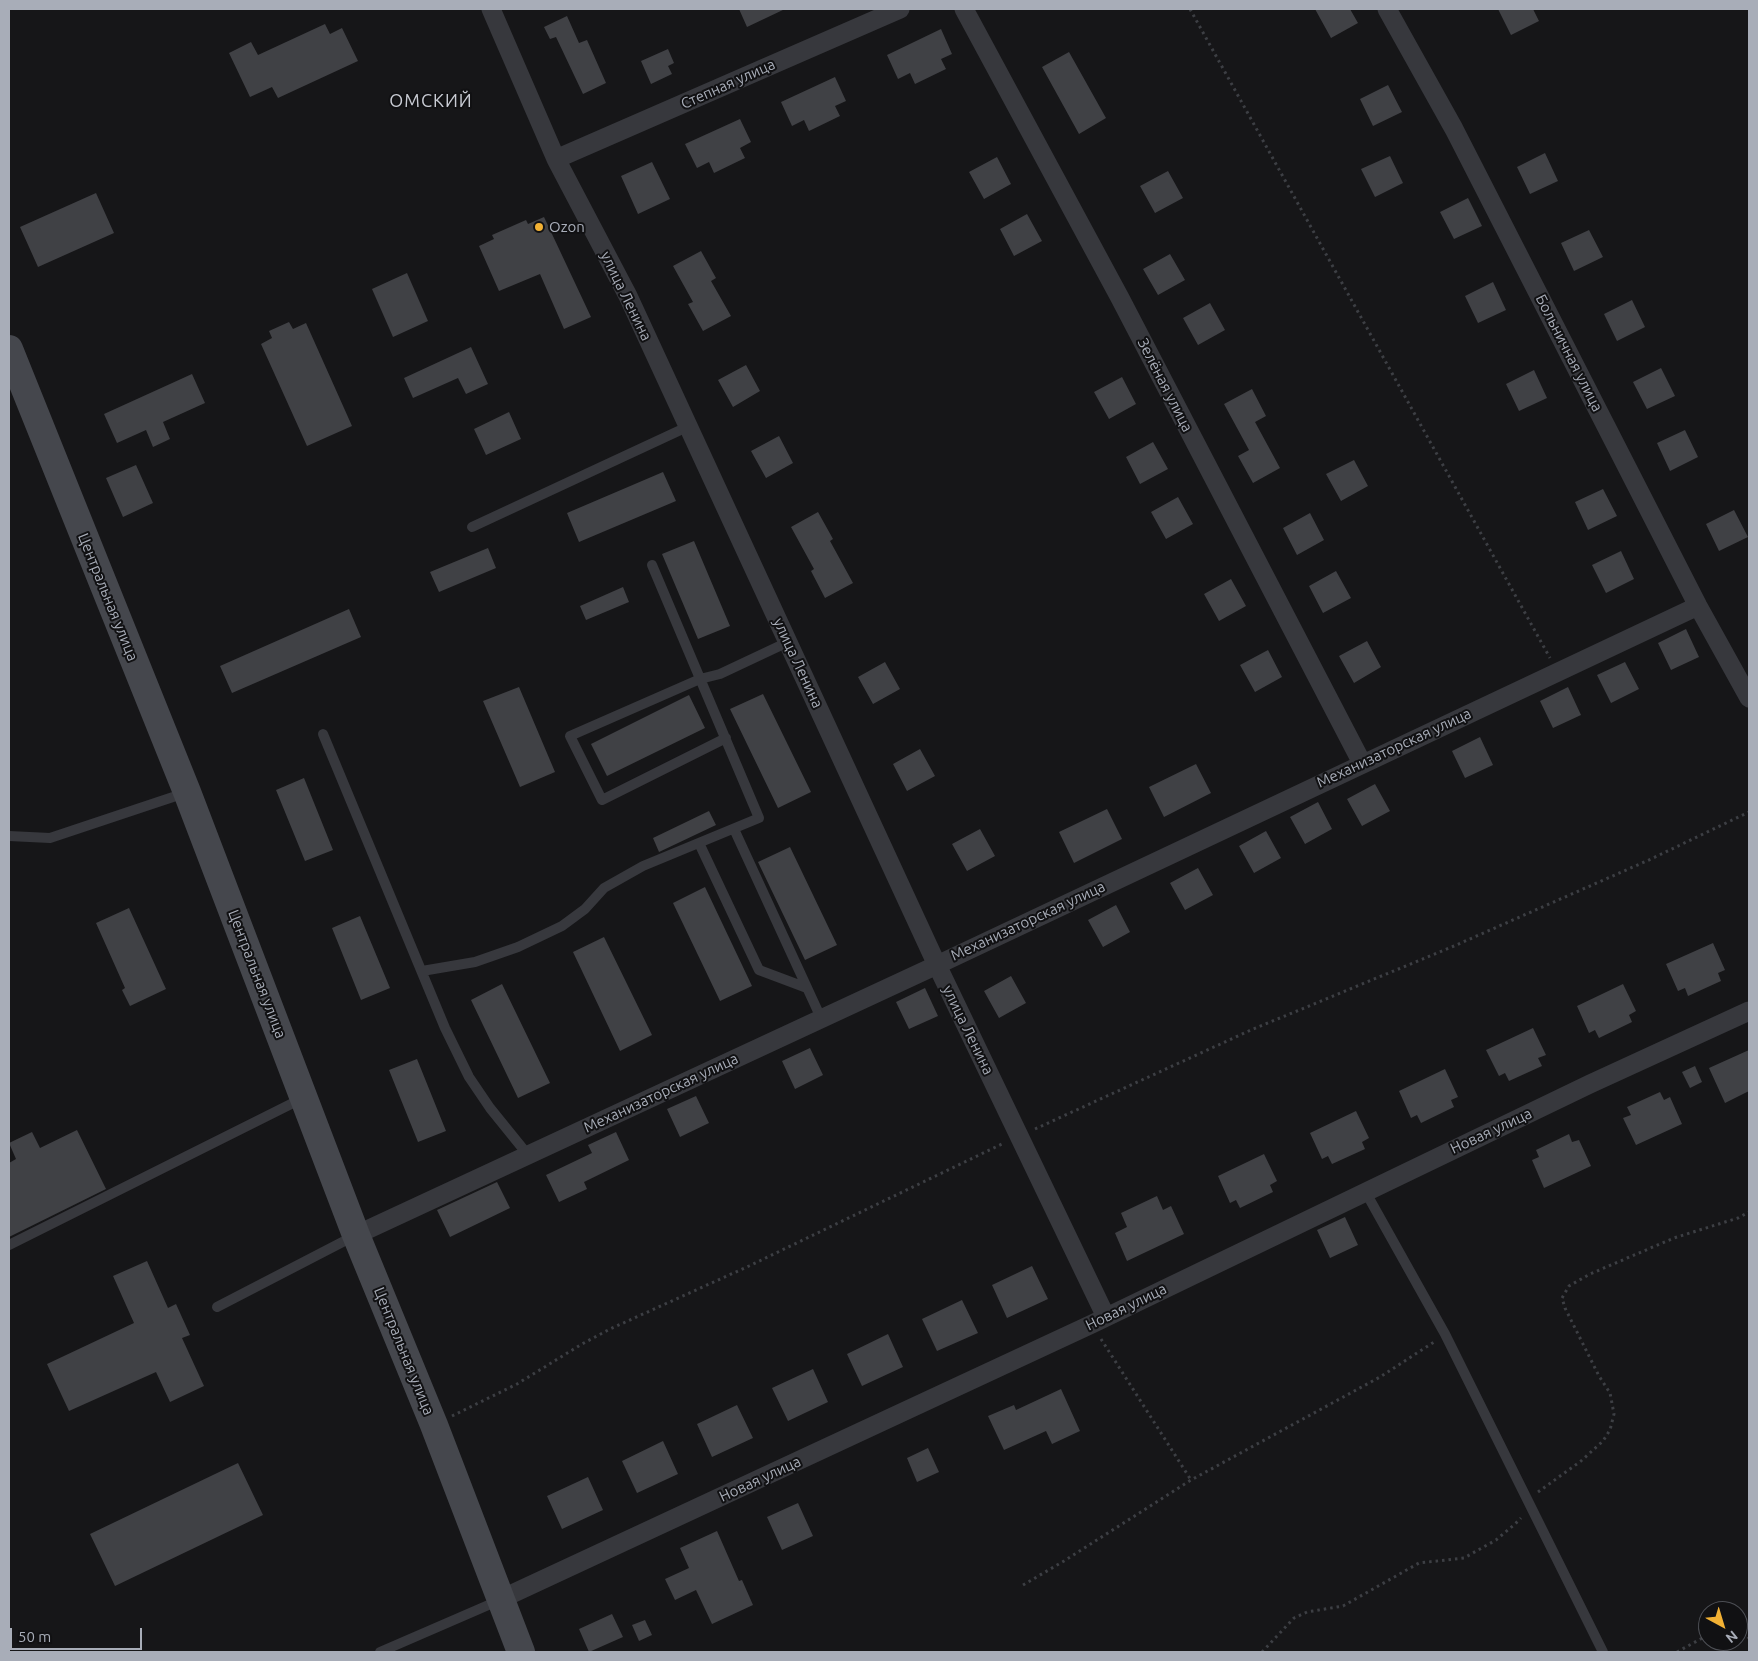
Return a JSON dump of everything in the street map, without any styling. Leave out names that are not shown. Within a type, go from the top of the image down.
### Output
[{"type":"street","name":"улица Ленина","points":[[491,9],[556,158],[628,296],[936,964],[1019,1136],[1099,1320]]},
{"type":"street","name":"Степная улица","points":[[556,158],[900,9]]},
{"type":"street","name":"Зелёная улица","points":[[964,9],[1120,298],[1362,763]]},
{"type":"street","name":"Больничная улица","points":[[1387,9],[1454,129],[1698,606],[1749,698]]},
{"type":"street","name":"Центральная улица","points":[[9,349],[187,792],[356,1235],[434,1425],[521,1652]]},
{"type":"street","name":"Механизаторская улица","points":[[356,1235],[1698,606]]},
{"type":"street","name":"Новая улица","points":[[502,1599],[1099,1320],[1590,1084],[1749,1011]]},
{"type":"lane","points":[[472,526],[687,427]]},
{"type":"lane","points":[[422,971],[475,962],[518,948],[562,926],[585,909],[604,888],[643,866],[759,818],[652,565]]},
{"type":"lane","points":[[726,738],[602,800],[570,736],[700,679],[720,674],[788,642]]},
{"type":"lane","points":[[323,734],[445,1028],[469,1077],[490,1108],[528,1154]]},
{"type":"lane","points":[[9,836],[50,838],[187,792]]},
{"type":"lane","points":[[734,829],[821,1018]]},
{"type":"lane","points":[[700,843],[759,970],[807,988]]},
{"type":"lane","points":[[9,1245],[304,1097]]},
{"type":"lane","points":[[1365,1191],[1445,1334],[1603,1652]]},
{"type":"lane","points":[[217,1307],[356,1235]]},
{"type":"lane","points":[[380,1652],[502,1599]]},
{"type":"path","points":[[1190,9],[1557,672]]},
{"type":"path","points":[[434,1425],[517,1384],[610,1329],[749,1266],[1019,1136],[1251,1030],[1445,949],[1642,863],[1749,812]]},
{"type":"path","points":[[1262,1652],[1294,1618],[1307,1612],[1343,1606],[1419,1563],[1464,1558],[1496,1540],[1515,1524],[1529,1502],[1581,1462],[1603,1442],[1610,1430],[1614,1414],[1610,1393],[1599,1376],[1565,1308],[1562,1298],[1569,1286],[1590,1274],[1674,1238],[1738,1218],[1749,1212]]},
{"type":"path","points":[[1099,1320],[1191,1480]]},
{"type":"path","points":[[1022,1585],[1064,1561],[1191,1480],[1380,1377],[1445,1334]]},
{"type":"path","points":[[1678,1652],[1698,1640]]},
{"type":"building","points":[[739,9],[785,9],[747,27]]},
{"type":"building","points":[[1315,9],[1350,9],[1358,23],[1331,38]]},
{"type":"building","points":[[1498,9],[1533,9],[1539,21],[1511,35]]},
{"type":"building","points":[[567,16],[579,43],[587,40],[606,83],[583,94],[556,37],[550,39],[544,27]]},
{"type":"building","points":[[325,24],[330,34],[342,28],[358,61],[278,98],[272,87],[250,97],[229,53],[251,42],[258,55]]},
{"type":"building","points":[[941,29],[952,54],[941,59],[946,69],[915,84],[910,73],[898,79],[887,55]]},
{"type":"building","points":[[668,49],[674,63],[668,66],[672,74],[651,84],[641,61]]},
{"type":"building","points":[[1069,52],[1106,118],[1079,134],[1042,67]]},
{"type":"building","points":[[835,77],[846,101],[835,106],[840,116],[809,131],[804,120],[792,126],[781,102]]},
{"type":"building","points":[[1388,85],[1402,112],[1373,126],[1360,99]]},
{"type":"building","points":[[740,119],[751,142],[740,148],[745,158],[714,173],[709,162],[697,168],[685,144]]},
{"type":"building","points":[[1545,153],[1558,181],[1530,194],[1517,167]]},
{"type":"building","points":[[1390,156],[1403,183],[1375,197],[1361,169]]},
{"type":"building","points":[[997,157],[1011,184],[984,199],[969,172]]},
{"type":"building","points":[[652,162],[670,199],[638,214],[621,176]]},
{"type":"building","points":[[1168,171],[1183,198],[1155,213],[1140,186]]},
{"type":"building","points":[[96,193],[114,233],[38,267],[20,227]]},
{"type":"building","points":[[1468,198],[1482,226],[1454,239],[1440,212]]},
{"type":"building","points":[[1027,214],[1042,241],[1014,256],[1000,229]]},
{"type":"building","points":[[544,217],[591,317],[564,329],[540,274],[499,291],[479,246],[494,239],[492,235],[526,220],[528,224]]},
{"type":"building","points":[[1589,230],[1603,257],[1574,271],[1561,243]]},
{"type":"building","points":[[701,251],[716,278],[711,281],[731,316],[703,331],[688,304],[693,302],[673,266]]},
{"type":"building","points":[[1170,254],[1185,280],[1158,295],[1143,269]]},
{"type":"building","points":[[407,273],[428,321],[393,337],[372,289]]},
{"type":"building","points":[[1493,282],[1506,310],[1478,323],[1465,296]]},
{"type":"building","points":[[1632,300],[1645,327],[1617,341],[1604,314]]},
{"type":"building","points":[[1210,303],[1225,330],[1198,345],[1183,318]]},
{"type":"building","points":[[289,322],[293,329],[306,323],[352,426],[307,446],[261,344],[272,338],[269,331]]},
{"type":"building","points":[[471,347],[488,384],[466,394],[458,378],[413,398],[404,378]]},
{"type":"building","points":[[746,365],[760,391],[733,407],[718,380]]},
{"type":"building","points":[[1661,368],[1675,396],[1647,409],[1633,382]]},
{"type":"building","points":[[1534,370],[1547,398],[1519,411],[1506,384]]},
{"type":"building","points":[[192,374],[205,403],[163,422],[170,439],[153,447],[146,430],[117,443],[104,414]]},
{"type":"building","points":[[1122,377],[1136,404],[1109,419],[1094,392]]},
{"type":"building","points":[[1252,389],[1266,416],[1255,422],[1280,468],[1253,483],[1238,456],[1249,450],[1224,404]]},
{"type":"building","points":[[509,412],[521,439],[486,455],[474,429]]},
{"type":"building","points":[[1685,430],[1698,457],[1670,471],[1657,443]]},
{"type":"building","points":[[779,436],[793,463],[766,478],[751,451]]},
{"type":"building","points":[[1153,442],[1168,469],[1140,484],[1126,457]]},
{"type":"building","points":[[1354,460],[1368,486],[1341,501],[1326,474]]},
{"type":"building","points":[[136,465],[153,503],[123,517],[106,478]]},
{"type":"building","points":[[663,472],[676,501],[579,542],[567,513]]},
{"type":"building","points":[[1603,489],[1617,516],[1588,530],[1575,502]]},
{"type":"building","points":[[1178,497],[1193,524],[1166,539],[1151,512]]},
{"type":"building","points":[[1734,510],[1748,537],[1719,551],[1706,524]]},
{"type":"building","points":[[818,512],[833,539],[830,541],[853,583],[825,598],[811,571],[814,569],[791,527]]},
{"type":"building","points":[[1310,513],[1324,540],[1297,555],[1283,528]]},
{"type":"building","points":[[694,541],[730,626],[698,639],[662,554]]},
{"type":"building","points":[[488,548],[496,568],[439,592],[430,572]]},
{"type":"building","points":[[1621,551],[1634,579],[1606,593],[1592,565]]},
{"type":"building","points":[[1336,571],[1351,598],[1323,613],[1309,586]]},
{"type":"building","points":[[1231,579],[1246,606],[1219,621],[1204,594]]},
{"type":"building","points":[[623,587],[629,602],[586,620],[580,606]]},
{"type":"building","points":[[349,609],[361,637],[232,693],[220,666]]},
{"type":"building","points":[[1686,629],[1699,657],[1671,670],[1658,643]]},
{"type":"building","points":[[1367,641],[1381,667],[1354,683],[1339,656]]},
{"type":"building","points":[[1268,650],[1282,677],[1255,692],[1240,665]]},
{"type":"building","points":[[885,662],[900,689],[873,704],[858,677]]},
{"type":"building","points":[[1625,662],[1639,689],[1611,703],[1597,675]]},
{"type":"building","points":[[519,687],[555,772],[520,787],[483,701]]},
{"type":"building","points":[[1568,687],[1581,715],[1553,728],[1540,701]]},
{"type":"building","points":[[763,694],[811,792],[778,808],[730,709]]},
{"type":"building","points":[[689,695],[705,728],[607,776],[591,744]]},
{"type":"building","points":[[1480,737],[1493,765],[1465,778],[1452,751]]},
{"type":"building","points":[[920,749],[935,776],[907,791],[893,764]]},
{"type":"building","points":[[1196,764],[1211,793],[1164,817],[1149,787]]},
{"type":"building","points":[[304,778],[333,850],[305,861],[276,790]]},
{"type":"building","points":[[1375,784],[1390,811],[1362,826],[1347,799]]},
{"type":"building","points":[[1318,802],[1332,829],[1305,844],[1290,817]]},
{"type":"building","points":[[1107,809],[1122,839],[1074,863],[1059,832]]},
{"type":"building","points":[[709,811],[716,825],[659,852],[653,838]]},
{"type":"building","points":[[980,829],[995,856],[967,871],[952,844]]},
{"type":"building","points":[[1266,831],[1281,858],[1254,873],[1239,846]]},
{"type":"building","points":[[790,847],[837,945],[805,960],[758,862]]},
{"type":"building","points":[[1198,868],[1213,895],[1185,910],[1170,883]]},
{"type":"building","points":[[705,887],[752,986],[720,1001],[673,903]]},
{"type":"building","points":[[1116,905],[1130,932],[1103,947],[1088,920]]},
{"type":"building","points":[[129,908],[166,989],[130,1006],[122,990],[125,988],[96,923]]},
{"type":"building","points":[[360,916],[390,988],[361,1000],[332,928]]},
{"type":"building","points":[[604,937],[652,1035],[620,1051],[573,952]]},
{"type":"building","points":[[1713,943],[1725,970],[1718,973],[1721,981],[1688,996],[1685,988],[1678,991],[1666,964]]},
{"type":"building","points":[[1011,976],[1026,1003],[999,1018],[984,991]]},
{"type":"building","points":[[502,984],[550,1083],[518,1098],[471,1000]]},
{"type":"building","points":[[1623,984],[1636,1011],[1629,1015],[1632,1022],[1599,1038],[1595,1030],[1589,1033],[1577,1006]]},
{"type":"building","points":[[925,988],[938,1016],[909,1029],[896,1002]]},
{"type":"building","points":[[1533,1028],[1546,1055],[1538,1058],[1542,1066],[1509,1081],[1505,1073],[1499,1076],[1486,1050]]},
{"type":"building","points":[[810,1048],[823,1075],[795,1089],[782,1061]]},
{"type":"building","points":[[1749,1050],[1749,1091],[1725,1103],[1709,1068]]},
{"type":"building","points":[[417,1059],[446,1131],[418,1142],[389,1070]]},
{"type":"building","points":[[1695,1066],[1702,1082],[1690,1088],[1682,1072]]},
{"type":"building","points":[[1445,1069],[1458,1097],[1451,1100],[1454,1107],[1421,1123],[1417,1115],[1411,1118],[1399,1091]]},
{"type":"building","points":[[1660,1092],[1664,1100],[1670,1097],[1682,1124],[1636,1145],[1623,1118],[1631,1115],[1627,1107]]},
{"type":"building","points":[[696,1096],[709,1123],[680,1137],[667,1109]]},
{"type":"building","points":[[1356,1111],[1369,1138],[1362,1142],[1365,1149],[1332,1164],[1328,1156],[1322,1159],[1310,1133]]},
{"type":"building","points":[[77,1130],[106,1189],[9,1237],[9,1163],[16,1159],[9,1143],[32,1132],[40,1148]]},
{"type":"building","points":[[616,1132],[629,1160],[584,1182],[587,1189],[559,1202],[546,1175],[592,1153],[588,1145]]},
{"type":"building","points":[[1569,1134],[1572,1142],[1579,1140],[1591,1166],[1544,1188],[1532,1160],[1539,1157],[1536,1150]]},
{"type":"building","points":[[1264,1154],[1277,1181],[1270,1185],[1273,1192],[1240,1208],[1236,1200],[1230,1203],[1218,1176]]},
{"type":"building","points":[[497,1182],[510,1208],[450,1237],[437,1210]]},
{"type":"building","points":[[1157,1196],[1163,1210],[1171,1206],[1184,1234],[1127,1261],[1115,1233],[1127,1227],[1121,1213]]},
{"type":"building","points":[[1345,1217],[1358,1245],[1330,1258],[1317,1230]]},
{"type":"building","points":[[147,1261],[168,1308],[176,1304],[190,1335],[182,1338],[204,1386],[170,1402],[156,1372],[69,1411],[47,1364],[134,1323],[113,1276]]},
{"type":"building","points":[[1032,1266],[1048,1299],[1007,1318],[992,1285]]},
{"type":"building","points":[[962,1300],[978,1333],[937,1351],[922,1319]]},
{"type":"building","points":[[888,1334],[903,1367],[862,1386],[847,1354]]},
{"type":"building","points":[[813,1369],[828,1402],[788,1421],[772,1388]]},
{"type":"building","points":[[1061,1389],[1080,1431],[1052,1444],[1046,1431],[1004,1450],[988,1416],[1014,1405],[1016,1410]]},
{"type":"building","points":[[737,1405],[753,1438],[712,1457],[697,1424]]},
{"type":"building","points":[[663,1441],[678,1474],[637,1493],[622,1461]]},
{"type":"building","points":[[928,1448],[939,1472],[917,1482],[907,1458]]},
{"type":"building","points":[[238,1463],[263,1515],[115,1586],[90,1534]]},
{"type":"building","points":[[588,1477],[603,1510],[562,1529],[547,1496]]},
{"type":"building","points":[[798,1503],[813,1536],[782,1550],[767,1517]]},
{"type":"building","points":[[717,1531],[739,1581],[742,1580],[753,1605],[712,1624],[696,1590],[675,1600],[665,1579],[689,1568],[680,1548]]},
{"type":"building","points":[[612,1614],[623,1637],[589,1652],[579,1629]]},
{"type":"building","points":[[645,1620],[652,1635],[639,1641],[632,1625]]},
{"type":"place","name":"Ozon","points":[[539,227]]},
{"type":"district","name":"ОМСКИЙ","points":[[431,101]]}]
